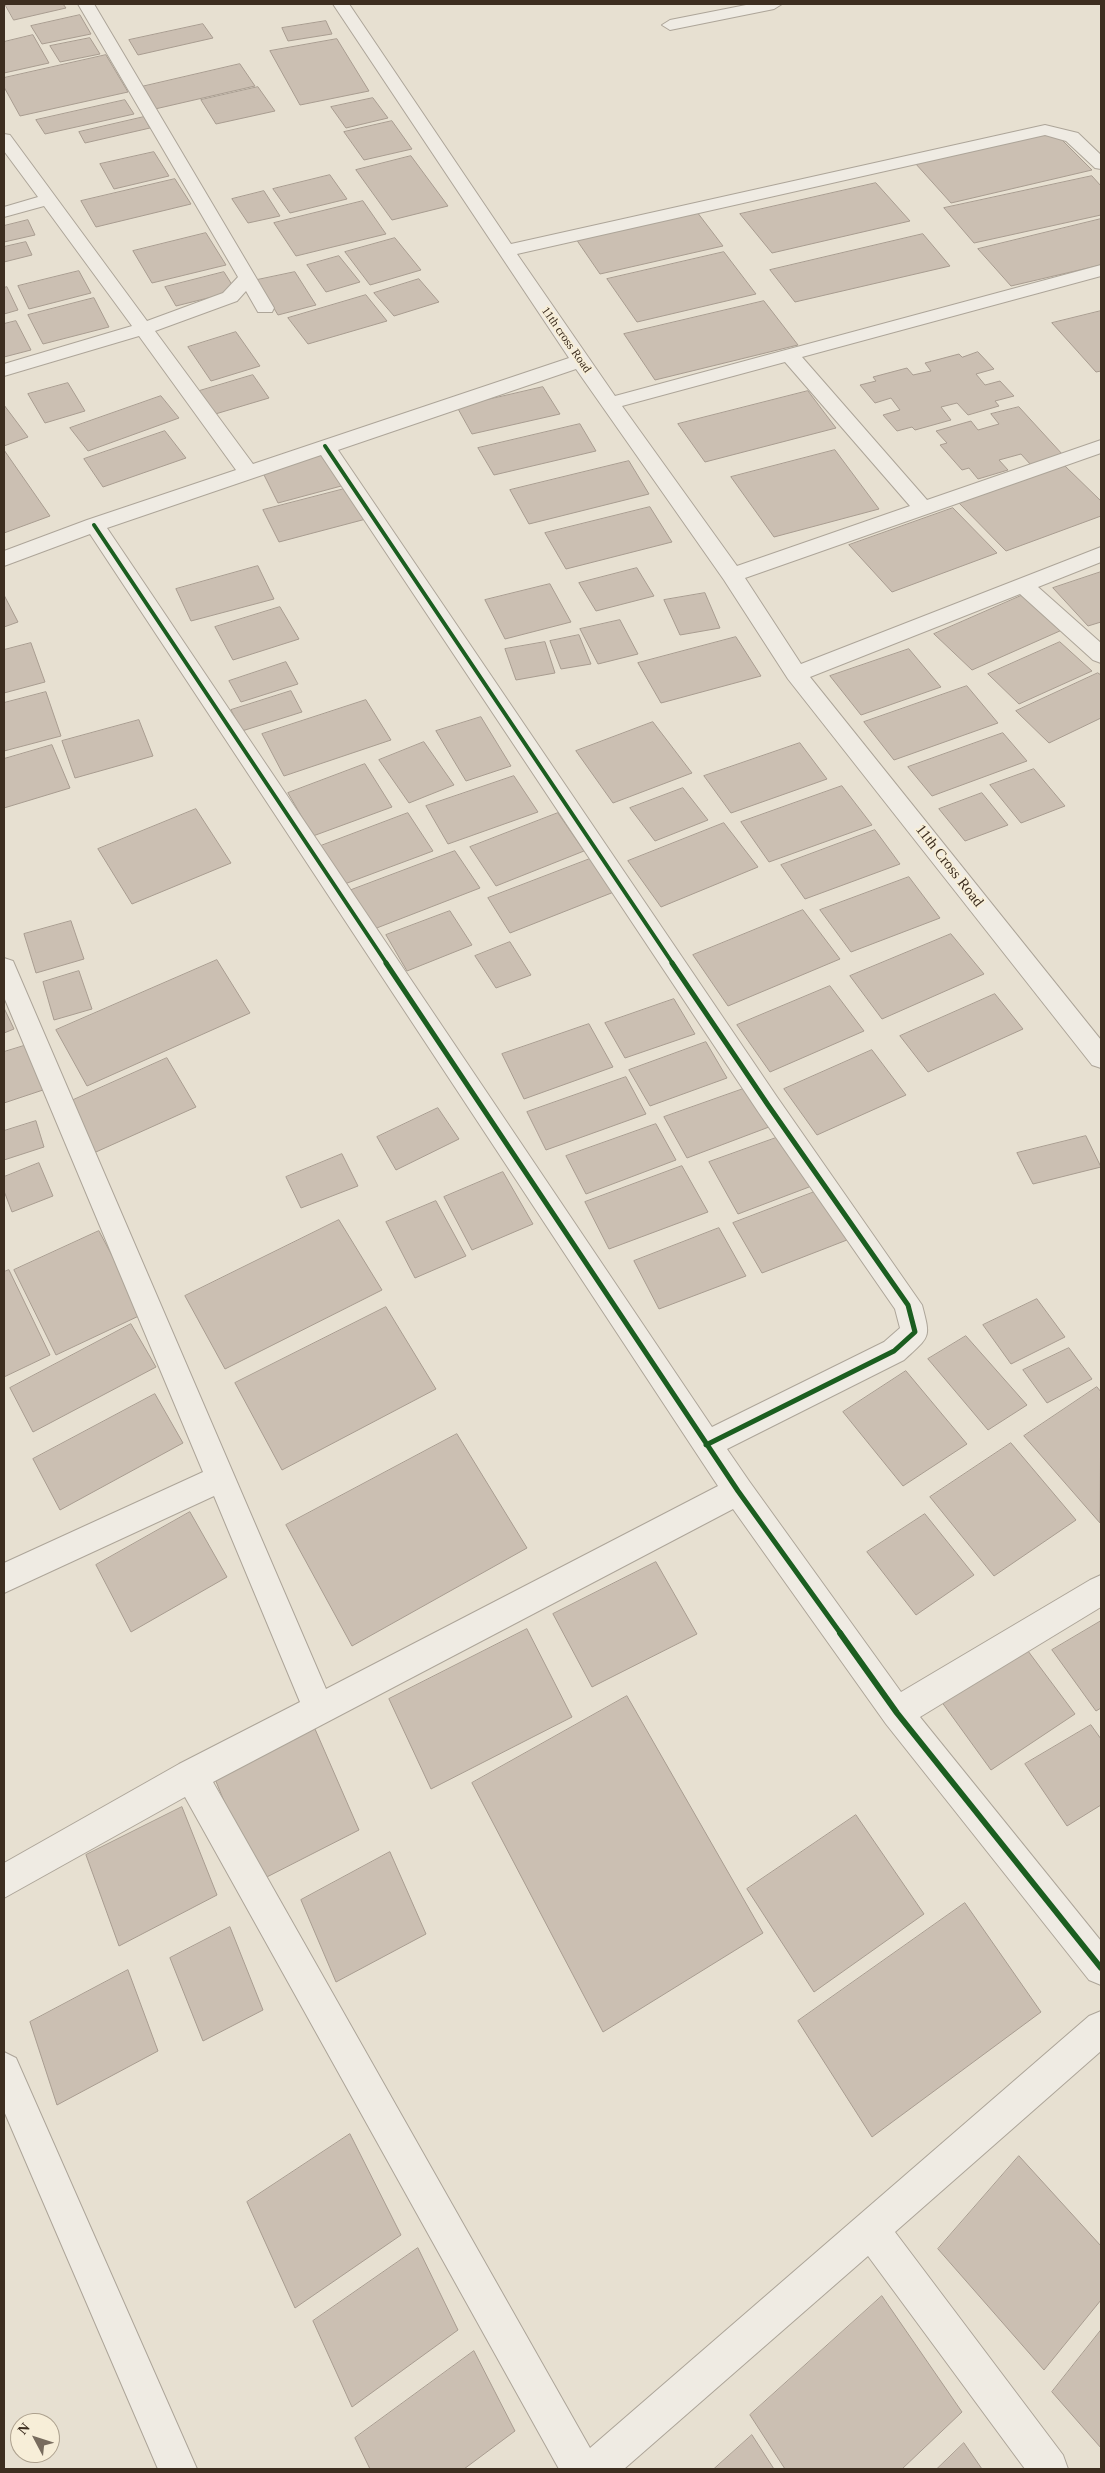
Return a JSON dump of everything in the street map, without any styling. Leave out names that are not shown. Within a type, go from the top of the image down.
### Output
[{"type":"street","points":[[86,4],[265,308]]},
{"type":"street","name":"11th cross Road","points":[[341,4],[505,251],[580,361],[732,575],[796,674]]},
{"type":"street","points":[[670,26],[774,4]]},
{"type":"street","points":[[505,251],[1045,130],[1072,136],[1101,164]]},
{"type":"street","points":[[4,139],[248,472]]},
{"type":"street","points":[[4,212],[48,200]]},
{"type":"street","points":[[610,403],[1101,270]]},
{"type":"street","points":[[4,370],[143,329],[230,297],[247,278]]},
{"type":"street","points":[[789,354],[923,508]]},
{"type":"street","points":[[4,559],[94,524],[580,361]]},
{"type":"street","points":[[325,446],[768,1105],[908,1305],[915,1332],[894,1351],[706,1445]]},
{"type":"street","points":[[732,575],[1101,446]]},
{"type":"street","points":[[94,524],[738,1491],[897,1713],[1101,1968]]},
{"type":"street","points":[[796,674],[1101,554]]},
{"type":"street","points":[[1023,585],[1101,655]]},
{"type":"street","name":"11th Cross Road","points":[[796,674],[1101,1058]]},
{"type":"street","points":[[4,968],[319,1709]]},
{"type":"street","points":[[4,1578],[221,1478]]},
{"type":"street","points":[[4,1881],[191,1776],[738,1491]]},
{"type":"street","points":[[897,1713],[1101,1590]]},
{"type":"street","points":[[191,1776],[580,2469]]},
{"type":"street","points":[[595,2469],[1101,2028]]},
{"type":"street","points":[[4,2070],[178,2469]]},
{"type":"street","points":[[870,2228],[1049,2469]]},
{"type":"building","points":[[5,4],[63,4],[66,8],[14,20]]},
{"type":"building","points":[[80,15],[91,34],[42,44],[31,26]]},
{"type":"building","points":[[326,21],[332,34],[288,41],[282,28]]},
{"type":"building","points":[[203,24],[213,38],[138,55],[129,40]]},
{"type":"building","points":[[33,35],[49,63],[4,73],[4,42]]},
{"type":"building","points":[[90,38],[100,54],[60,62],[50,46]]},
{"type":"building","points":[[337,39],[369,91],[300,105],[270,51]]},
{"type":"building","points":[[106,55],[128,92],[20,116],[4,87],[4,78]]},
{"type":"building","points":[[240,64],[255,86],[155,109],[141,87]]},
{"type":"building","points":[[258,87],[275,111],[216,124],[201,100]]},
{"type":"building","points":[[373,98],[388,118],[346,128],[331,107]]},
{"type":"building","points":[[125,100],[134,114],[45,134],[36,120]]},
{"type":"building","points":[[144,117],[150,128],[85,143],[79,132]]},
{"type":"building","points":[[392,121],[412,149],[364,160],[344,132]]},
{"type":"building","points":[[1054,132],[1092,170],[951,203],[915,163]]},
{"type":"building","points":[[154,152],[169,176],[114,189],[100,164]]},
{"type":"building","points":[[411,156],[448,206],[392,220],[356,170]]},
{"type":"building","points":[[330,175],[347,199],[290,213],[273,189]]},
{"type":"building","points":[[1092,176],[1101,186],[1101,215],[974,243],[944,208]]},
{"type":"building","points":[[175,179],[191,204],[96,227],[81,201]]},
{"type":"building","points":[[876,183],[910,221],[772,253],[740,214]]},
{"type":"building","points":[[264,191],[280,216],[248,223],[232,199]]},
{"type":"building","points":[[363,201],[386,234],[296,256],[274,223]]},
{"type":"building","points":[[697,212],[723,246],[600,274],[576,239]]},
{"type":"building","points":[[1101,219],[1101,265],[1011,286],[978,249]]},
{"type":"building","points":[[28,220],[35,235],[4,242],[4,226]]},
{"type":"building","points":[[206,233],[226,265],[152,283],[133,251]]},
{"type":"building","points":[[923,234],[950,266],[795,302],[770,270]]},
{"type":"building","points":[[395,238],[421,270],[370,285],[345,252]]},
{"type":"building","points":[[26,242],[32,255],[4,262],[4,247]]},
{"type":"building","points":[[724,252],[756,294],[637,322],[607,279]]},
{"type":"building","points":[[339,256],[360,282],[326,292],[307,265]]},
{"type":"building","points":[[79,271],[91,293],[29,309],[18,286]]},
{"type":"building","points":[[224,272],[236,291],[176,306],[165,287]]},
{"type":"building","points":[[295,272],[316,305],[278,315],[257,280]]},
{"type":"building","points":[[419,279],[439,302],[394,316],[374,293]]},
{"type":"building","points":[[7,287],[18,310],[4,314],[4,288]]},
{"type":"building","points":[[366,295],[387,321],[308,344],[288,318]]},
{"type":"building","points":[[94,298],[109,327],[43,344],[28,315]]},
{"type":"building","points":[[764,301],[798,345],[655,380],[624,334]]},
{"type":"building","points":[[1101,311],[1101,371],[1096,372],[1052,323]]},
{"type":"building","points":[[16,321],[31,350],[4,357],[4,324]]},
{"type":"building","points":[[236,332],[260,366],[211,381],[188,347]]},
{"type":"building","points":[[978,352],[994,369],[976,374],[985,385],[1000,381],[1014,396],[995,401],[999,406],[968,415],[957,403],[941,407],[951,420],[915,430],[912,427],[897,431],[883,415],[900,410],[891,398],[875,403],[860,385],[876,381],[873,377],[907,368],[913,375],[931,371],[925,363],[959,354],[962,357]]},
{"type":"building","points":[[253,375],[269,398],[212,415],[196,392]]},
{"type":"building","points":[[68,383],[85,411],[45,423],[28,394]]},
{"type":"building","points":[[543,387],[560,414],[472,434],[457,407]]},
{"type":"building","points":[[808,391],[836,428],[705,462],[678,424]]},
{"type":"building","points":[[161,396],[179,418],[88,451],[70,428]]},
{"type":"building","points":[[4,405],[28,437],[4,446]]},
{"type":"building","points":[[1019,407],[1063,455],[1031,465],[1021,454],[999,460],[1008,470],[978,479],[969,468],[962,470],[940,445],[947,443],[936,431],[971,421],[978,430],[999,424],[991,414]]},
{"type":"building","points":[[580,424],[596,451],[494,475],[478,448]]},
{"type":"building","points":[[165,431],[186,458],[103,487],[84,459]]},
{"type":"building","points":[[4,450],[50,516],[4,533]]},
{"type":"building","points":[[835,450],[879,509],[774,537],[731,477]]},
{"type":"building","points":[[328,454],[345,485],[278,503],[262,471]]},
{"type":"building","points":[[629,461],[649,494],[529,524],[510,490]]},
{"type":"building","points":[[1065,466],[1101,501],[1101,516],[1006,551],[959,503]]},
{"type":"building","points":[[348,488],[366,519],[279,542],[263,510]]},
{"type":"building","points":[[650,507],[672,542],[566,569],[545,533]]},
{"type":"building","points":[[953,508],[997,553],[892,592],[849,545]]},
{"type":"building","points":[[258,566],[274,599],[191,621],[176,589]]},
{"type":"building","points":[[637,568],[654,596],[596,611],[579,583]]},
{"type":"building","points":[[1101,572],[1101,622],[1088,626],[1053,588]]},
{"type":"building","points":[[550,584],[571,622],[505,639],[485,600]]},
{"type":"building","points":[[705,593],[720,628],[680,635],[664,600]]},
{"type":"building","points":[[4,595],[18,622],[4,627]]},
{"type":"building","points":[[1023,595],[1062,630],[972,670],[934,634]]},
{"type":"building","points":[[280,607],[299,639],[233,660],[215,627]]},
{"type":"building","points":[[620,620],[638,654],[598,664],[580,629]]},
{"type":"building","points":[[579,635],[591,664],[561,669],[550,641]]},
{"type":"building","points":[[736,637],[761,676],[661,703],[638,663]]},
{"type":"building","points":[[545,642],[555,673],[516,680],[505,649]]},
{"type":"building","points":[[1060,642],[1092,671],[1019,704],[988,674]]},
{"type":"building","points":[[31,643],[45,682],[4,693],[4,650]]},
{"type":"building","points":[[909,649],[941,687],[861,715],[830,676]]},
{"type":"building","points":[[286,662],[298,684],[241,702],[229,681]]},
{"type":"building","points":[[1098,673],[1101,675],[1101,718],[1049,743],[1016,711]]},
{"type":"building","points":[[967,686],[998,723],[894,760],[864,722]]},
{"type":"building","points":[[291,691],[302,712],[242,731],[231,710]]},
{"type":"building","points":[[46,692],[61,736],[4,751],[4,703]]},
{"type":"building","points":[[366,700],[391,740],[284,776],[262,734]]},
{"type":"building","points":[[481,717],[511,766],[466,781],[436,731]]},
{"type":"building","points":[[139,720],[153,756],[75,778],[62,741]]},
{"type":"building","points":[[653,722],[692,773],[613,803],[576,751]]},
{"type":"building","points":[[1003,733],[1027,761],[932,796],[908,767]]},
{"type":"building","points":[[424,742],[454,785],[409,803],[379,760]]},
{"type":"building","points":[[800,743],[827,779],[731,813],[704,776]]},
{"type":"building","points":[[52,745],[70,788],[4,808],[4,759]]},
{"type":"building","points":[[365,764],[392,807],[313,836],[288,793]]},
{"type":"building","points":[[1034,769],[1065,806],[1021,823],[990,785]]},
{"type":"building","points":[[514,776],[538,812],[448,844],[426,806]]},
{"type":"building","points":[[842,786],[872,825],[769,862],[741,822]]},
{"type":"building","points":[[683,788],[708,820],[655,841],[630,808]]},
{"type":"building","points":[[982,793],[1008,825],[965,841],[939,809]]},
{"type":"building","points":[[196,809],[231,863],[132,904],[98,849]]},
{"type":"building","points":[[408,813],[433,851],[342,885],[318,847]]},
{"type":"building","points":[[558,813],[584,851],[496,886],[470,847]]},
{"type":"building","points":[[724,823],[758,867],[661,907],[628,861]]},
{"type":"building","points":[[875,830],[900,864],[805,899],[781,865]]},
{"type":"building","points":[[455,851],[480,888],[369,931],[346,892]]},
{"type":"building","points":[[595,857],[619,890],[510,933],[488,898]]},
{"type":"building","points":[[909,877],[940,918],[851,952],[820,910]]},
{"type":"building","points":[[803,910],[840,959],[728,1006],[693,955]]},
{"type":"building","points":[[450,911],[472,945],[407,971],[386,935]]},
{"type":"building","points":[[71,921],[84,959],[36,973],[24,934]]},
{"type":"building","points":[[951,934],[984,974],[882,1019],[850,976]]},
{"type":"building","points":[[510,942],[531,975],[496,988],[475,956]]},
{"type":"building","points":[[217,960],[250,1013],[87,1086],[56,1030]]},
{"type":"building","points":[[79,971],[92,1009],[54,1020],[43,982]]},
{"type":"building","points":[[830,986],[864,1031],[770,1072],[737,1025]]},
{"type":"building","points":[[995,994],[1023,1029],[928,1072],[900,1036]]},
{"type":"building","points":[[674,999],[695,1034],[625,1058],[605,1023]]},
{"type":"building","points":[[4,1008],[14,1029],[4,1033]]},
{"type":"building","points":[[589,1024],[613,1067],[524,1099],[502,1054]]},
{"type":"building","points":[[40,1041],[55,1086],[4,1103],[4,1052]]},
{"type":"building","points":[[706,1042],[727,1078],[650,1106],[629,1070]]},
{"type":"building","points":[[872,1050],[906,1095],[817,1135],[784,1089]]},
{"type":"building","points":[[167,1058],[196,1107],[87,1156],[60,1106]]},
{"type":"building","points":[[626,1077],[646,1114],[546,1150],[527,1112]]},
{"type":"building","points":[[746,1088],[769,1127],[687,1158],[664,1117]]},
{"type":"building","points":[[438,1108],[459,1139],[396,1170],[377,1137]]},
{"type":"building","points":[[36,1121],[44,1147],[4,1160],[4,1131]]},
{"type":"building","points":[[656,1124],[676,1160],[586,1194],[566,1156]]},
{"type":"building","points":[[787,1134],[817,1184],[738,1214],[709,1162]]},
{"type":"building","points":[[1086,1136],[1101,1167],[1033,1184],[1017,1153]]},
{"type":"building","points":[[342,1154],[358,1186],[301,1208],[286,1177]]},
{"type":"building","points":[[39,1163],[53,1196],[12,1212],[4,1191],[4,1177]]},
{"type":"building","points":[[682,1166],[708,1212],[609,1249],[585,1202]]},
{"type":"building","points":[[503,1172],[533,1224],[472,1250],[444,1197]]},
{"type":"building","points":[[817,1191],[847,1240],[762,1273],[733,1223]]},
{"type":"building","points":[[436,1201],[466,1256],[415,1278],[386,1222]]},
{"type":"building","points":[[339,1220],[382,1290],[225,1369],[185,1296]]},
{"type":"building","points":[[719,1228],[746,1276],[659,1309],[634,1261]]},
{"type":"building","points":[[99,1231],[143,1314],[56,1355],[14,1270]]},
{"type":"building","points":[[9,1270],[50,1355],[4,1377],[4,1272]]},
{"type":"building","points":[[1037,1299],[1065,1337],[1011,1364],[983,1325]]},
{"type":"building","points":[[386,1307],[436,1389],[282,1470],[235,1383]]},
{"type":"building","points":[[131,1324],[156,1367],[33,1432],[10,1388]]},
{"type":"building","points":[[966,1336],[1027,1405],[988,1430],[928,1359]]},
{"type":"building","points":[[1069,1348],[1092,1379],[1047,1403],[1023,1370]]},
{"type":"building","points":[[906,1371],[967,1444],[903,1486],[843,1412]]},
{"type":"building","points":[[1097,1387],[1101,1392],[1100,1523],[1024,1436]]},
{"type":"building","points":[[155,1394],[183,1443],[60,1510],[33,1459]]},
{"type":"building","points":[[457,1434],[527,1548],[352,1646],[286,1525]]},
{"type":"building","points":[[1011,1443],[1076,1520],[994,1576],[930,1497]]},
{"type":"building","points":[[190,1512],[227,1577],[131,1632],[96,1565]]},
{"type":"building","points":[[925,1514],[974,1575],[916,1615],[867,1552]]},
{"type":"building","points":[[656,1562],[697,1634],[592,1687],[553,1614]]},
{"type":"building","points":[[1101,1621],[1101,1708],[1096,1711],[1052,1650]]},
{"type":"building","points":[[527,1629],[572,1717],[431,1789],[389,1699]]},
{"type":"building","points":[[1025,1647],[1075,1714],[991,1770],[941,1701]]},
{"type":"building","points":[[627,1696],[763,1933],[603,2032],[472,1783]]},
{"type":"building","points":[[1091,1725],[1101,1739],[1101,1805],[1067,1826],[1025,1764]]},
{"type":"building","points":[[315,1729],[359,1830],[257,1882],[215,1779]]},
{"type":"building","points":[[182,1807],[217,1895],[119,1946],[86,1855]]},
{"type":"building","points":[[856,1815],[924,1914],[814,1992],[747,1889]]},
{"type":"building","points":[[390,1852],[426,1934],[336,1982],[301,1900]]},
{"type":"building","points":[[965,1903],[1041,2012],[872,2137],[798,2021]]},
{"type":"building","points":[[230,1927],[263,2010],[203,2041],[170,1958]]},
{"type":"building","points":[[128,1970],[158,2051],[57,2105],[30,2022]]},
{"type":"building","points":[[350,2134],[401,2235],[295,2308],[247,2202]]},
{"type":"building","points":[[1019,2156],[1101,2246],[1101,2300],[1044,2370],[938,2249]]},
{"type":"building","points":[[418,2248],[458,2330],[352,2407],[313,2321]]},
{"type":"building","points":[[882,2296],[962,2412],[902,2469],[785,2469],[750,2415]]},
{"type":"building","points":[[1101,2330],[1101,2448],[1052,2392]]},
{"type":"building","points":[[474,2351],[515,2431],[464,2469],[370,2469],[355,2438]]},
{"type":"building","points":[[752,2435],[774,2469],[714,2469]]},
{"type":"building","points":[[964,2443],[982,2469],[937,2469]]},
{"type":"cycle path","points":[[325,446],[768,1105],[908,1305],[915,1332],[894,1351],[706,1445]]},
{"type":"cycle path","points":[[94,525],[738,1491],[897,1713],[1101,1968]]}]
